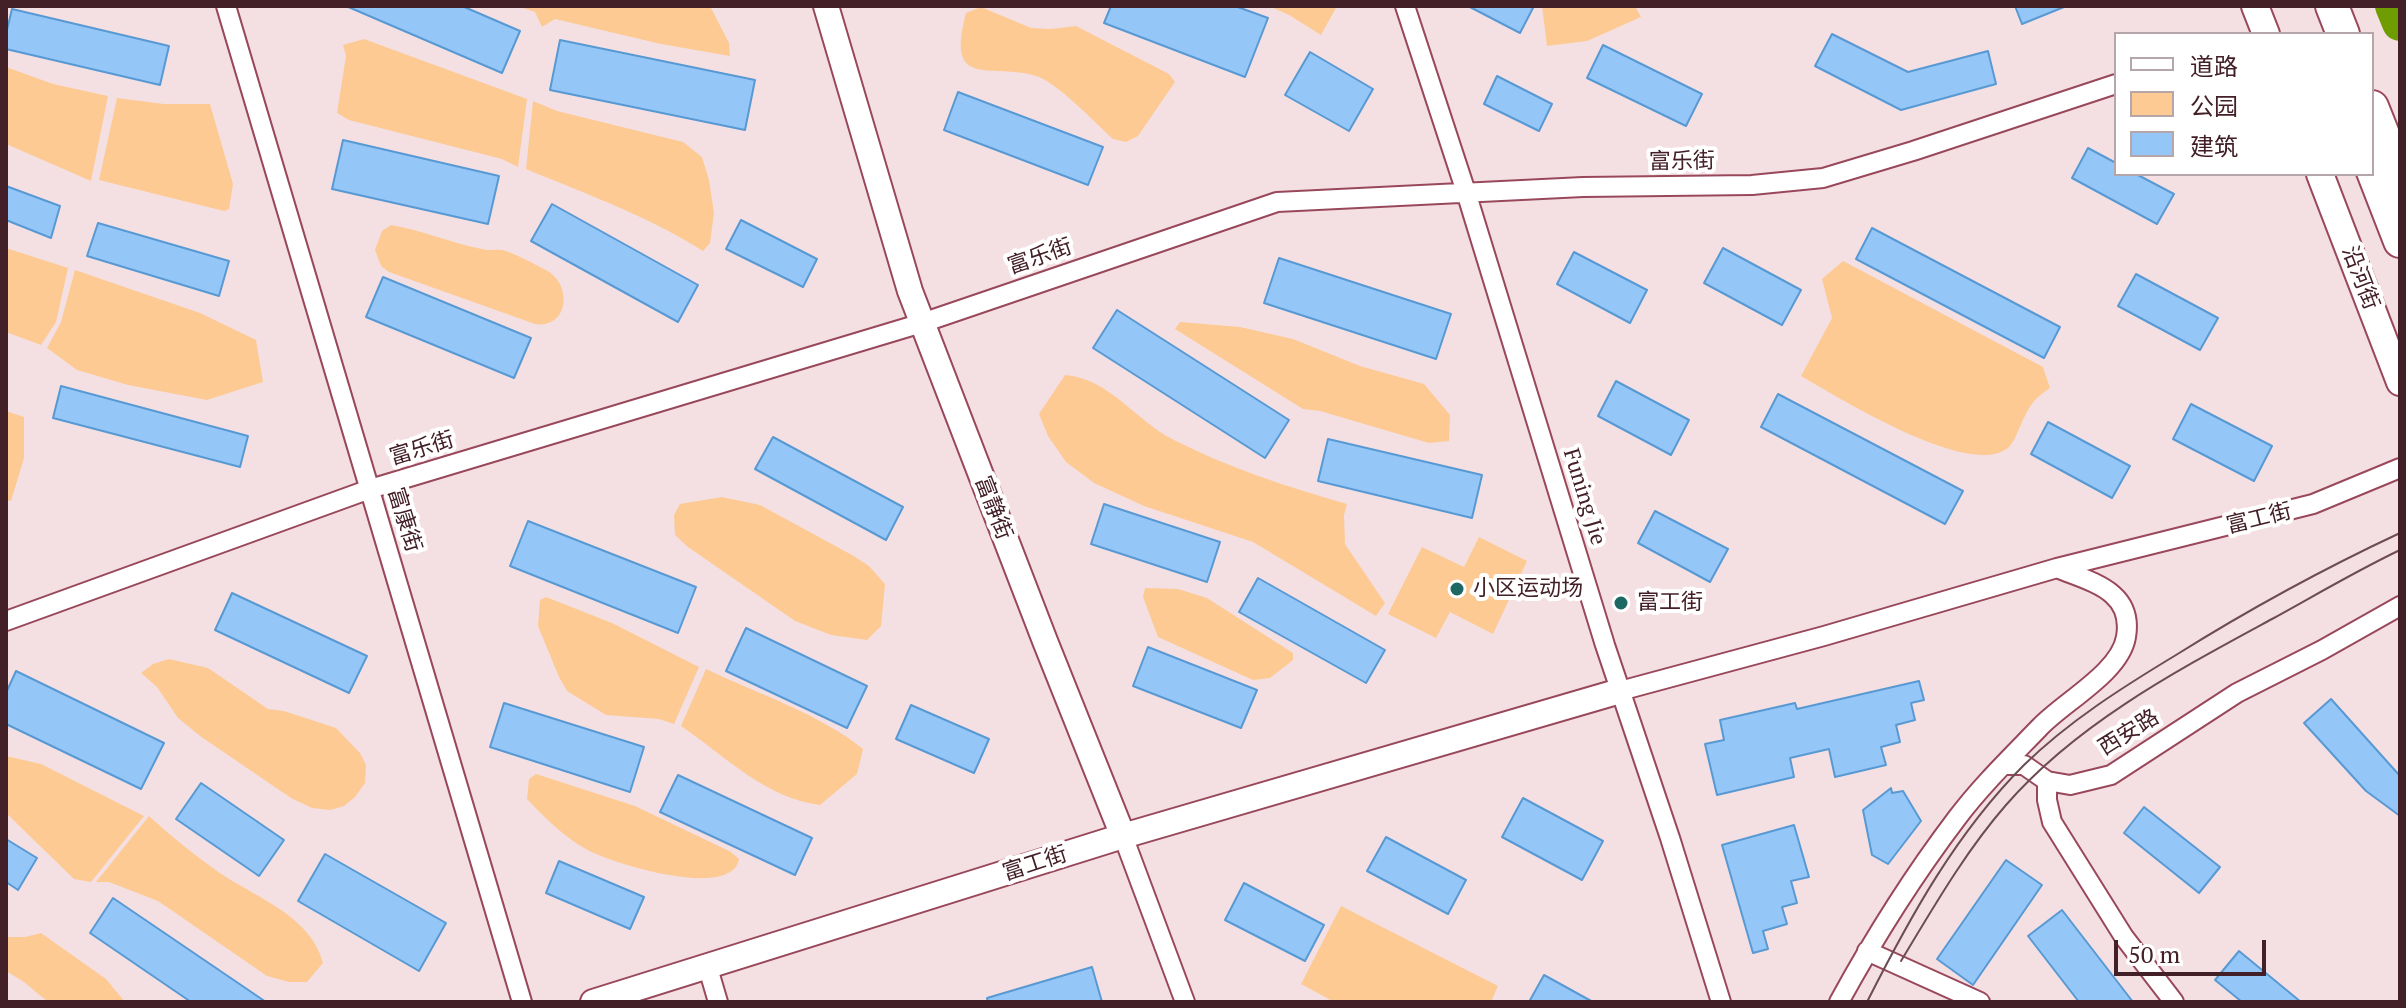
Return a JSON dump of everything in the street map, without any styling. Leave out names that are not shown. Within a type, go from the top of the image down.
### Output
[{"type":"highway","points":[[2308,6],[2318,32]]},
{"type":"highway","points":[[2332,6],[2342,32]]},
{"type":"highway","points":[[2374,112],[2400,177]]},
{"type":"highway","points":[[2374,174],[2400,241]]},
{"type":"main road","points":[[2255,6],[2264,32]]},
{"type":"main road","name":"沿河街","points":[[2321,176],[2400,382]]},
{"type":"street","name":"富康街","points":[[226,6],[328,358],[370,489],[522,1002]]},
{"type":"street","name":"富静街","points":[[826,6],[879,191],[922,323],[1185,1002]]},
{"type":"street","name":"Funing Jie","points":[[1405,6],[1721,1002]]},
{"type":"street","name":"富乐街","points":[[6,621],[370,489],[922,323],[1277,202],[1583,187],[1752,185],[1823,178],[2114,85]]},
{"type":"street","name":"富工街","points":[[593,1002],[1123,836],[1620,691],[2057,568],[2313,504],[2400,468]]},
{"type":"street","points":[[1839,1002],[1887,917],[1958,817],[2044,723],[2108,669],[2121,652],[2126,636],[2125,613],[2117,596],[2057,568]]},
{"type":"street","name":"西安路","points":[[2003,765],[2024,765],[2047,781],[2070,785],[2111,775],[2237,693],[2400,606]]},
{"type":"street","points":[[2047,781],[2052,822],[2124,937],[2174,1002]]},
{"type":"street","points":[[1867,951],[1980,1002]]},
{"type":"street","points":[[708,968],[718,1002]]},
{"type":"green space","points":[[517,6],[710,6],[729,43],[730,56],[661,44],[555,19],[542,27],[535,12]]},
{"type":"green space","points":[[1269,6],[1337,6],[1321,35]]},
{"type":"green space","points":[[1542,6],[1635,6],[1641,17],[1587,41],[1547,46]]},
{"type":"green space","points":[[981,7],[1031,28],[1076,26],[1169,74],[1175,82],[1138,136],[1126,142],[1113,139],[1065,94],[1045,80],[1019,72],[988,70],[967,64],[962,54],[961,38],[966,13]]},
{"type":"green space","points":[[364,39],[527,99],[518,167],[502,159],[349,120],[337,113],[346,56],[343,45]]},
{"type":"green space","points":[[6,67],[53,84],[108,96],[91,181],[6,144]]},
{"type":"green space","points":[[117,98],[164,104],[210,104],[233,184],[229,209],[224,211],[99,180]]},
{"type":"green space","points":[[533,101],[557,111],[683,142],[702,157],[714,213],[710,243],[703,251],[639,216],[526,169]]},
{"type":"green space","points":[[391,225],[524,258],[555,277],[563,295],[561,313],[546,324],[535,324],[389,272],[381,266],[375,250],[382,231]]},
{"type":"green space","points":[[6,248],[68,268],[56,322],[41,345],[6,332]]},
{"type":"green space","points":[[1843,261],[2043,367],[2050,388],[2030,406],[2009,447],[1991,455],[1966,453],[1937,445],[1873,417],[1801,376],[1832,318],[1822,279]]},
{"type":"green space","points":[[75,270],[200,313],[256,340],[263,382],[207,400],[128,385],[77,370],[47,348],[61,322]]},
{"type":"green space","points":[[1180,322],[1240,327],[1293,339],[1360,366],[1424,384],[1450,415],[1449,441],[1429,443],[1320,411],[1303,409],[1175,329]]},
{"type":"green space","points":[[1065,375],[1081,378],[1109,392],[1160,432],[1195,450],[1259,476],[1347,504],[1344,515],[1345,544],[1385,603],[1376,616],[1253,542],[1144,506],[1094,483],[1066,462],[1048,436],[1039,414]]},
{"type":"green space","points":[[6,411],[24,417],[24,458],[11,501],[6,500]]},
{"type":"green space","points":[[722,497],[760,505],[869,566],[885,584],[881,626],[867,640],[831,635],[795,621],[675,535],[674,515],[680,504]]},
{"type":"green space","name":"小区运动场","points":[[1479,537],[1527,561],[1493,634],[1450,612],[1436,638],[1388,614],[1422,547],[1464,567]]},
{"type":"green space","points":[[1145,588],[1178,589],[1207,598],[1293,653],[1293,660],[1270,678],[1253,680],[1158,637],[1143,597]]},
{"type":"green space","points":[[546,597],[612,623],[699,667],[674,724],[659,719],[606,715],[567,691],[538,626],[540,600]]},
{"type":"green space","points":[[169,659],[208,668],[268,709],[336,728],[360,753],[366,765],[365,783],[344,806],[330,810],[312,808],[291,798],[178,718],[157,687],[141,673],[153,664]]},
{"type":"green space","points":[[706,669],[808,715],[846,737],[863,749],[857,774],[820,805],[781,794],[746,774],[681,726]]},
{"type":"green space","points":[[6,756],[41,764],[144,816],[91,882],[74,879],[6,813]]},
{"type":"green space","points":[[536,774],[635,806],[731,852],[739,859],[731,871],[715,877],[693,878],[642,869],[598,855],[569,838],[527,799],[529,779]]},
{"type":"green space","points":[[149,816],[208,865],[279,909],[307,932],[317,946],[323,963],[307,982],[289,982],[267,976],[158,901],[109,882],[96,882]]},
{"type":"green space","points":[[1341,906],[1498,986],[1491,1002],[1334,1002],[1301,984]]},
{"type":"green space","points":[[41,933],[106,979],[125,1002],[48,1002],[6,971],[6,937]]},
{"type":"building","points":[[346,6],[462,6],[520,31],[502,73]]},
{"type":"building","points":[[1111,6],[1235,6],[1268,18],[1245,77],[1104,23]]},
{"type":"building","points":[[1468,6],[1534,6],[1520,33]]},
{"type":"building","points":[[2015,6],[2064,6],[2064,7],[2022,24]]},
{"type":"building","points":[[12,9],[169,46],[160,85],[6,49]]},
{"type":"building","points":[[1832,34],[1908,72],[1988,51],[1996,84],[1901,110],[1815,66]]},
{"type":"building","points":[[560,40],[755,80],[745,130],[550,90]]},
{"type":"building","points":[[1603,45],[1702,94],[1686,126],[1587,78]]},
{"type":"building","points":[[1310,52],[1373,89],[1349,131],[1285,95]]},
{"type":"building","points":[[1497,76],[1552,104],[1539,131],[1484,104]]},
{"type":"building","points":[[958,92],[1103,147],[1088,185],[944,130]]},
{"type":"building","points":[[343,140],[499,176],[488,224],[332,189]]},
{"type":"building","points":[[2088,148],[2114,162],[2114,176],[2140,176],[2174,194],[2157,224],[2072,178]]},
{"type":"building","points":[[6,186],[60,206],[51,238],[6,220]]},
{"type":"building","points":[[552,204],[698,285],[678,322],[531,241]]},
{"type":"building","points":[[741,220],[817,259],[803,287],[726,249]]},
{"type":"building","points":[[98,223],[229,261],[219,296],[87,256]]},
{"type":"building","points":[[1872,228],[2060,327],[2044,358],[1856,259]]},
{"type":"building","points":[[1723,248],[1801,290],[1782,325],[1704,283]]},
{"type":"building","points":[[1574,252],[1647,290],[1630,323],[1557,284]]},
{"type":"building","points":[[1279,258],[1451,314],[1436,359],[1264,303]]},
{"type":"building","points":[[2136,274],[2218,318],[2200,350],[2118,306]]},
{"type":"building","points":[[383,277],[531,338],[514,378],[366,317]]},
{"type":"building","points":[[1117,310],[1289,420],[1265,458],[1093,348]]},
{"type":"building","points":[[1616,381],[1689,420],[1671,455],[1598,416]]},
{"type":"building","points":[[61,386],[248,436],[240,467],[53,418]]},
{"type":"building","points":[[1778,394],[1963,491],[1945,524],[1761,427]]},
{"type":"building","points":[[2191,404],[2272,446],[2254,481],[2173,439]]},
{"type":"building","points":[[2048,422],[2130,466],[2112,498],[2031,454]]},
{"type":"building","points":[[773,437],[903,507],[886,540],[755,469]]},
{"type":"building","points":[[1328,439],[1482,475],[1472,518],[1318,481]]},
{"type":"building","points":[[1104,504],[1220,542],[1207,582],[1091,544]]},
{"type":"building","points":[[1655,511],[1728,549],[1710,582],[1638,543]]},
{"type":"building","points":[[528,521],[696,587],[678,633],[510,566]]},
{"type":"building","points":[[1258,578],[1385,650],[1366,683],[1239,612]]},
{"type":"building","points":[[232,593],[367,656],[349,693],[215,630]]},
{"type":"building","points":[[746,628],[867,686],[847,728],[726,671]]},
{"type":"building","points":[[1148,647],[1257,690],[1241,728],[1133,686]]},
{"type":"building","points":[[16,671],[164,743],[141,789],[6,724],[6,693]]},
{"type":"building","points":[[1919,681],[1924,700],[1911,703],[1915,720],[1896,725],[1900,742],[1881,747],[1886,765],[1835,777],[1829,749],[1790,758],[1794,777],[1717,795],[1705,744],[1724,740],[1720,720],[1795,703],[1797,709]]},
{"type":"building","points":[[2331,699],[2400,776],[2400,816],[2366,791],[2304,723]]},
{"type":"building","points":[[504,703],[644,747],[630,792],[490,747]]},
{"type":"building","points":[[911,705],[989,739],[974,773],[896,739]]},
{"type":"building","points":[[678,775],[812,838],[795,875],[660,812]]},
{"type":"building","points":[[201,783],[284,840],[259,876],[176,819]]},
{"type":"building","points":[[1891,788],[1892,793],[1903,791],[1921,821],[1888,864],[1872,855],[1863,810]]},
{"type":"building","points":[[1523,798],[1603,841],[1582,880],[1502,837]]},
{"type":"building","points":[[2144,807],[2220,867],[2199,893],[2124,833]]},
{"type":"building","points":[[1794,825],[1809,877],[1791,881],[1797,903],[1782,907],[1787,924],[1763,931],[1768,949],[1753,953],[1722,845]]},
{"type":"building","points":[[1386,837],[1466,880],[1448,914],[1367,871]]},
{"type":"building","points":[[6,839],[37,858],[18,890],[6,882]]},
{"type":"building","points":[[325,854],[446,923],[419,971],[298,901]]},
{"type":"building","points":[[2006,860],[2042,885],[1973,985],[1937,959]]},
{"type":"building","points":[[559,861],[644,897],[630,929],[546,893]]},
{"type":"building","points":[[1244,883],[1324,925],[1305,961],[1225,920]]},
{"type":"building","points":[[113,898],[266,1002],[191,1002],[90,933]]},
{"type":"building","points":[[2062,910],[2133,1002],[2079,1002],[2028,936]]},
{"type":"building","points":[[2239,951],[2301,1002],[2242,1002],[2215,980]]},
{"type":"building","points":[[1092,967],[1102,1002],[988,1002],[987,998]]},
{"type":"building","points":[[1544,975],[1593,1002],[1529,1002]]},
{"type":"waterway","points":[[2393,6],[2400,23]]},
{"type":"tram line","points":[[1867,1002],[1900,939],[1956,847],[1999,791],[2041,749],[2097,706],[2203,638],[2314,576],[2400,533]]},
{"type":"tram line","points":[[1901,961],[1950,881],[1991,823],[2064,749],[2130,700],[2165,679],[2400,550]]},
{"type":"place","name":"小区运动场","points":[[1457,589]]},
{"type":"place","name":"富工街","points":[[1621,603]]}]
